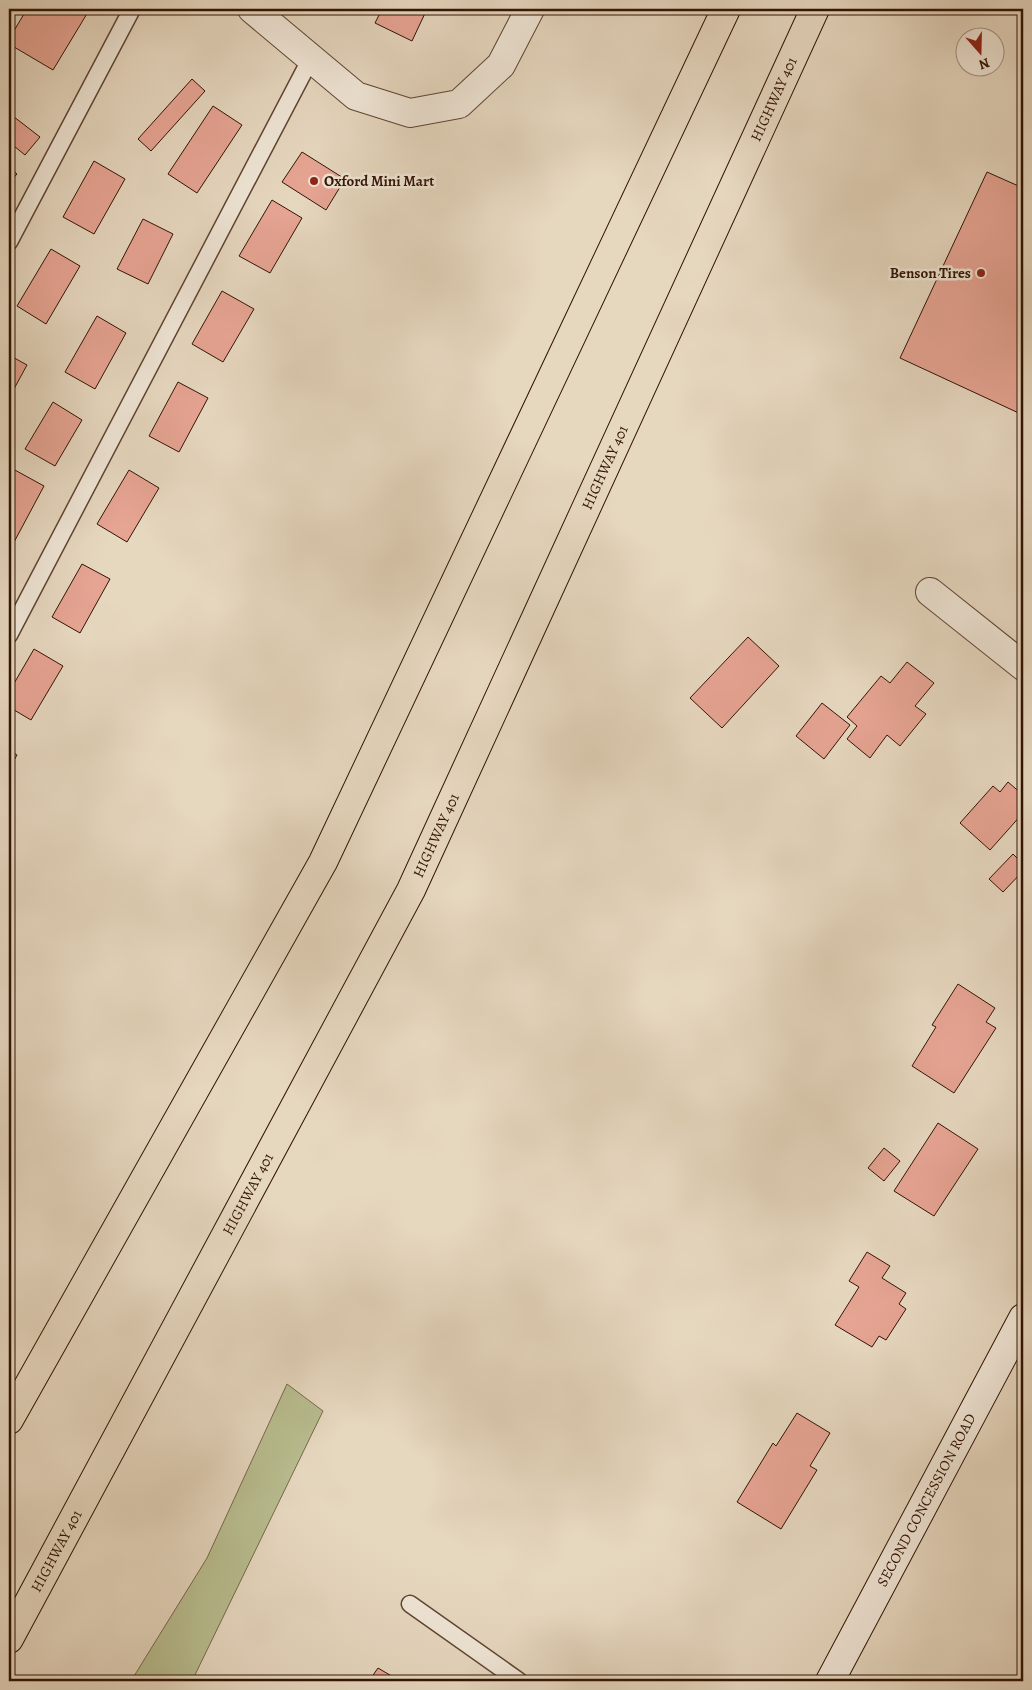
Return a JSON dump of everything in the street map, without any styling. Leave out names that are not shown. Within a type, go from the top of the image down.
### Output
[{"type":"highway","points":[[9,1420],[323,862],[726,9]]},
{"type":"highway","name":"HIGHWAY 401","points":[[9,1639],[411,890],[815,9]]},
{"type":"street","points":[[252,9],[356,96],[410,113],[459,104],[501,65],[530,9]]},
{"type":"street","points":[[930,592],[1023,666]]},
{"type":"street","name":"SECOND CONCESSION ROAD","points":[[830,1681],[1023,1318]]},
{"type":"lane","points":[[9,242],[132,9]]},
{"type":"lane","points":[[9,635],[311,58]]},
{"type":"lane","points":[[410,1604],[519,1681]]},
{"type":"green space","points":[[287,1384],[323,1411],[192,1681],[131,1681],[207,1558]]},
{"type":"building","points":[[27,9],[83,9],[88,12],[53,70],[9,44],[9,39]]},
{"type":"building","points":[[382,9],[427,9],[412,41],[375,23]]},
{"type":"building","points":[[192,79],[205,91],[151,151],[138,139]]},
{"type":"building","points":[[213,106],[242,125],[197,193],[168,174]]},
{"type":"building","points":[[9,113],[40,137],[25,155],[9,142]]},
{"type":"building","name":"Oxford Mini Mart","points":[[302,152],[345,179],[326,210],[282,182]]},
{"type":"building","points":[[94,161],[125,179],[94,234],[63,217]]},
{"type":"building","points":[[9,167],[17,174],[9,183]]},
{"type":"building","name":"Benson Tires","points":[[987,172],[1023,188],[1023,415],[900,358]]},
{"type":"building","points":[[272,200],[302,218],[270,273],[239,256]]},
{"type":"building","points":[[143,219],[173,234],[148,284],[117,269]]},
{"type":"building","points":[[51,249],[80,266],[46,324],[17,306]]},
{"type":"building","points":[[222,291],[254,309],[223,362],[192,344]]},
{"type":"building","points":[[97,316],[126,333],[95,389],[65,372]]},
{"type":"building","points":[[9,355],[27,365],[9,398]]},
{"type":"building","points":[[178,382],[208,398],[179,452],[149,436]]},
{"type":"building","points":[[53,402],[82,420],[55,466],[25,449]]},
{"type":"building","points":[[13,469],[44,486],[13,544],[9,542],[9,477]]},
{"type":"building","points":[[129,470],[159,488],[127,542],[97,524]]},
{"type":"building","points":[[82,564],[110,579],[80,633],[52,617]]},
{"type":"building","points":[[748,637],[779,666],[722,728],[690,698]]},
{"type":"building","points":[[34,649],[63,666],[31,720],[9,707],[9,692]]},
{"type":"building","points":[[907,662],[934,683],[915,706],[926,714],[900,746],[887,735],[870,758],[847,739],[857,726],[847,717],[881,676],[890,683]]},
{"type":"building","points":[[822,703],[850,725],[824,759],[796,736]]},
{"type":"building","points":[[9,750],[17,755],[9,769]]},
{"type":"building","points":[[1008,782],[1023,795],[1023,806],[1020,809],[1023,813],[990,850],[960,823],[993,786],[1000,792]]},
{"type":"building","points":[[1013,854],[1023,864],[1023,871],[1003,892],[989,879]]},
{"type":"building","points":[[958,984],[995,1008],[986,1022],[996,1028],[954,1093],[912,1066],[936,1027],[932,1025]]},
{"type":"building","points":[[938,1123],[978,1149],[934,1216],[894,1191]]},
{"type":"building","points":[[884,1148],[900,1161],[884,1181],[868,1168]]},
{"type":"building","points":[[867,1252],[890,1266],[882,1278],[906,1293],[899,1304],[906,1309],[886,1340],[879,1336],[872,1347],[835,1325],[859,1287],[849,1281]]},
{"type":"building","points":[[797,1413],[830,1433],[810,1466],[817,1470],[781,1529],[737,1502],[773,1443],[776,1446]]},
{"type":"building","points":[[378,1668],[400,1681],[369,1681]]},
{"type":"place","name":"Oxford Mini Mart","points":[[314,181]]},
{"type":"place","name":"Benson Tires","points":[[981,273]]}]
